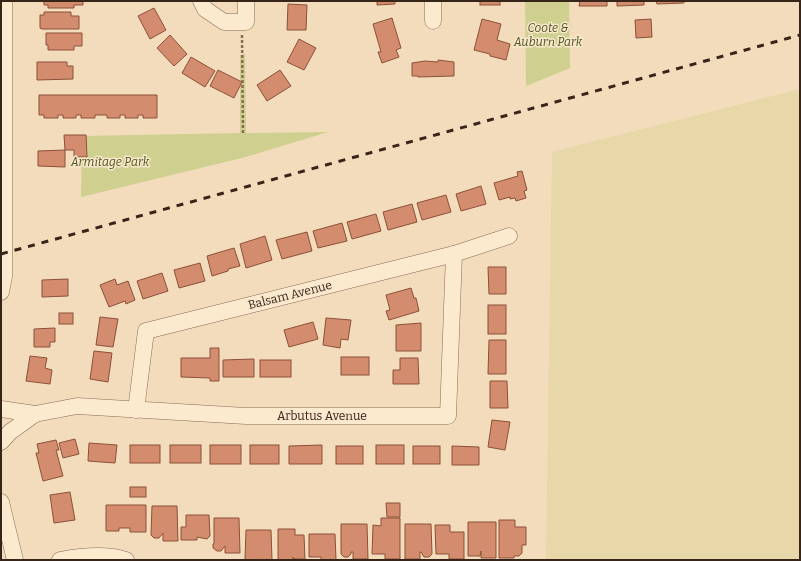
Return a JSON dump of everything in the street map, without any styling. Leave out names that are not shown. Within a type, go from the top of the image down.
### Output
[{"type":"street","points":[[1,292],[4,276],[4,1]]},
{"type":"street","points":[[201,1],[205,9],[224,22],[246,22],[246,1]]},
{"type":"street","points":[[433,1],[433,21]]},
{"type":"street","name":"Balsam Avenue","points":[[136,410],[146,331],[454,254],[509,236]]},
{"type":"street","name":"Arbutus Avenue","points":[[1,409],[35,414],[77,406],[246,416],[448,416],[454,254]]},
{"type":"street","name":"Arbutus Avenue","points":[[1,442],[10,432],[35,414]]},
{"type":"street","points":[[1,502],[15,560]]},
{"type":"street","points":[[60,560],[80,556],[115,556],[126,560]]},
{"type":"path","points":[[242,22],[243,133]]},
{"type":"shaded area","points":[[800,89],[800,560],[546,560],[552,152]]},
{"type":"green space","name":"Coote & Auburn Park","points":[[525,1],[569,1],[570,68],[526,86]]},
{"type":"green space","name":"Armitage Park","points":[[245,54],[246,133],[328,132],[246,157],[81,197],[82,136],[240,133],[240,55]]},
{"type":"building","points":[[44,1],[83,1],[83,5],[74,5],[74,8],[48,8],[48,5],[44,5]]},
{"type":"building","points":[[377,1],[395,1],[395,4],[377,5]]},
{"type":"building","points":[[480,1],[500,1],[500,5],[480,5]]},
{"type":"building","points":[[580,1],[607,1],[607,6],[579,6]]},
{"type":"building","points":[[617,1],[644,1],[644,5],[617,6]]},
{"type":"building","points":[[656,1],[684,1],[684,3],[657,4]]},
{"type":"building","points":[[288,4],[307,5],[306,30],[287,30]]},
{"type":"building","points":[[154,8],[166,30],[150,39],[138,16]]},
{"type":"building","points":[[44,12],[71,12],[71,16],[79,16],[79,29],[42,29],[40,28],[40,15],[44,15]]},
{"type":"building","points":[[392,18],[401,48],[396,50],[399,57],[382,63],[378,52],[381,52],[373,24]]},
{"type":"building","points":[[482,19],[501,24],[497,40],[510,44],[506,60],[474,50]]},
{"type":"building","points":[[651,19],[652,37],[636,38],[635,20]]},
{"type":"building","points":[[46,33],[82,33],[82,46],[74,46],[74,50],[48,50],[48,45],[46,45]]},
{"type":"building","points":[[170,35],[187,54],[174,66],[157,48]]},
{"type":"building","points":[[299,39],[316,48],[304,70],[287,62]]},
{"type":"building","points":[[191,57],[215,71],[205,87],[182,73]]},
{"type":"building","points":[[438,60],[454,62],[454,76],[412,76],[412,63],[425,61],[438,62]]},
{"type":"building","points":[[37,62],[67,62],[67,66],[73,66],[73,79],[37,80]]},
{"type":"building","points":[[218,70],[242,82],[234,98],[210,86]]},
{"type":"building","points":[[280,70],[291,86],[267,101],[257,85]]},
{"type":"building","points":[[39,95],[157,95],[157,118],[143,118],[143,115],[138,115],[138,118],[125,118],[125,115],[120,115],[120,118],[107,118],[107,115],[95,115],[95,118],[81,118],[81,115],[76,115],[76,118],[63,118],[63,115],[58,115],[58,118],[44,118],[44,115],[39,115]]},
{"type":"building","points":[[64,135],[86,135],[87,157],[74,157],[74,150],[65,150]]},
{"type":"building","points":[[65,150],[65,167],[38,166],[38,151]]},
{"type":"building","points":[[522,171],[527,190],[524,191],[526,198],[516,201],[515,198],[510,199],[510,197],[499,200],[494,183],[518,176],[517,172]]},
{"type":"building","points":[[481,186],[486,204],[461,211],[456,194]]},
{"type":"building","points":[[446,195],[451,212],[422,220],[417,203]]},
{"type":"building","points":[[412,204],[417,222],[388,230],[383,212]]},
{"type":"building","points":[[376,214],[381,231],[352,239],[347,222]]},
{"type":"building","points":[[342,223],[347,241],[318,248],[313,231]]},
{"type":"building","points":[[307,232],[312,251],[282,259],[276,240]]},
{"type":"building","points":[[265,236],[272,260],[246,268],[240,244]]},
{"type":"building","points":[[234,248],[240,266],[228,269],[228,271],[212,276],[207,256]]},
{"type":"building","points":[[200,263],[205,281],[179,288],[174,270]]},
{"type":"building","points":[[488,267],[506,267],[506,294],[489,294]]},
{"type":"building","points":[[162,273],[168,291],[143,299],[137,281]]},
{"type":"building","points":[[68,279],[68,296],[42,297],[42,280]]},
{"type":"building","points":[[115,279],[117,285],[128,281],[135,300],[126,304],[125,301],[109,307],[100,285]]},
{"type":"building","points":[[411,288],[414,298],[416,298],[419,311],[389,320],[386,311],[390,310],[386,295]]},
{"type":"building","points":[[488,305],[506,305],[506,334],[488,334]]},
{"type":"building","points":[[59,313],[73,313],[73,324],[59,324]]},
{"type":"building","points":[[100,317],[118,319],[113,347],[96,345]]},
{"type":"building","points":[[326,318],[351,320],[348,340],[341,339],[340,348],[323,345]]},
{"type":"building","points":[[313,322],[318,339],[289,347],[284,330]]},
{"type":"building","points":[[421,323],[421,351],[396,351],[396,325]]},
{"type":"building","points":[[55,328],[55,342],[50,342],[50,347],[34,347],[34,329]]},
{"type":"building","points":[[489,340],[506,340],[506,374],[488,374]]},
{"type":"building","points":[[210,348],[219,348],[219,381],[210,381],[210,378],[181,377],[181,358],[210,358]]},
{"type":"building","points":[[94,351],[112,353],[108,382],[90,379]]},
{"type":"building","points":[[30,356],[47,358],[45,368],[52,370],[50,384],[26,381]]},
{"type":"building","points":[[341,357],[369,357],[369,375],[341,375]]},
{"type":"building","points":[[400,358],[418,358],[419,384],[393,384],[393,370],[400,370]]},
{"type":"building","points":[[254,359],[254,377],[223,377],[223,360]]},
{"type":"building","points":[[260,360],[291,360],[291,377],[260,377]]},
{"type":"building","points":[[490,381],[507,381],[508,408],[490,408]]},
{"type":"building","points":[[492,420],[510,422],[505,450],[488,447]]},
{"type":"building","points":[[75,439],[79,454],[63,458],[59,443]]},
{"type":"building","points":[[56,440],[59,450],[56,450],[63,476],[43,481],[36,453],[39,453],[37,444]]},
{"type":"building","points":[[89,443],[117,445],[115,463],[88,461]]},
{"type":"building","points":[[130,445],[160,445],[160,463],[130,463]]},
{"type":"building","points":[[170,445],[201,445],[201,463],[170,463]]},
{"type":"building","points":[[210,445],[241,445],[241,464],[210,464]]},
{"type":"building","points":[[250,445],[279,445],[279,464],[250,464]]},
{"type":"building","points":[[322,445],[322,464],[289,464],[289,446]]},
{"type":"building","points":[[376,445],[404,445],[404,464],[376,464]]},
{"type":"building","points":[[336,446],[363,446],[363,464],[336,464]]},
{"type":"building","points":[[413,446],[440,446],[440,464],[413,464]]},
{"type":"building","points":[[452,446],[479,447],[479,465],[452,465]]},
{"type":"building","points":[[130,487],[146,487],[146,497],[130,497]]},
{"type":"building","points":[[70,492],[75,520],[54,523],[50,495]]},
{"type":"building","points":[[386,503],[400,503],[400,517],[387,517]]},
{"type":"building","points":[[106,505],[146,505],[146,532],[130,532],[130,528],[119,528],[119,531],[106,531]]},
{"type":"building","points":[[152,506],[177,506],[178,541],[163,541],[163,533],[159,538],[154,538],[151,535]]},
{"type":"building","points":[[186,515],[209,515],[210,536],[207,539],[197,537],[197,540],[181,540],[181,527],[186,527]]},
{"type":"building","points":[[214,518],[239,518],[240,553],[225,553],[225,546],[221,551],[217,551],[213,548]]},
{"type":"building","points":[[381,518],[400,518],[400,559],[385,559],[385,554],[372,554],[373,525],[381,526]]},
{"type":"building","points":[[499,520],[515,520],[515,527],[526,527],[526,545],[522,545],[522,553],[519,556],[514,556],[514,558],[499,558]]},
{"type":"building","points":[[468,522],[496,522],[496,558],[481,558],[481,551],[480,556],[468,556]]},
{"type":"building","points":[[341,524],[367,524],[368,559],[353,559],[353,552],[351,552],[348,557],[344,557],[341,554]]},
{"type":"building","points":[[405,524],[431,524],[432,554],[429,557],[424,557],[420,552],[420,559],[405,559]]},
{"type":"building","points":[[435,525],[450,525],[450,532],[464,532],[464,559],[449,559],[449,554],[436,554]]},
{"type":"building","points":[[278,529],[295,529],[295,535],[304,535],[305,559],[294,559],[293,557],[293,560],[278,560]]},
{"type":"building","points":[[246,530],[271,530],[272,560],[245,559]]},
{"type":"building","points":[[309,534],[335,534],[336,560],[321,560],[321,557],[309,557]]},
{"type":"railway","points":[[1,254],[800,35]]}]
